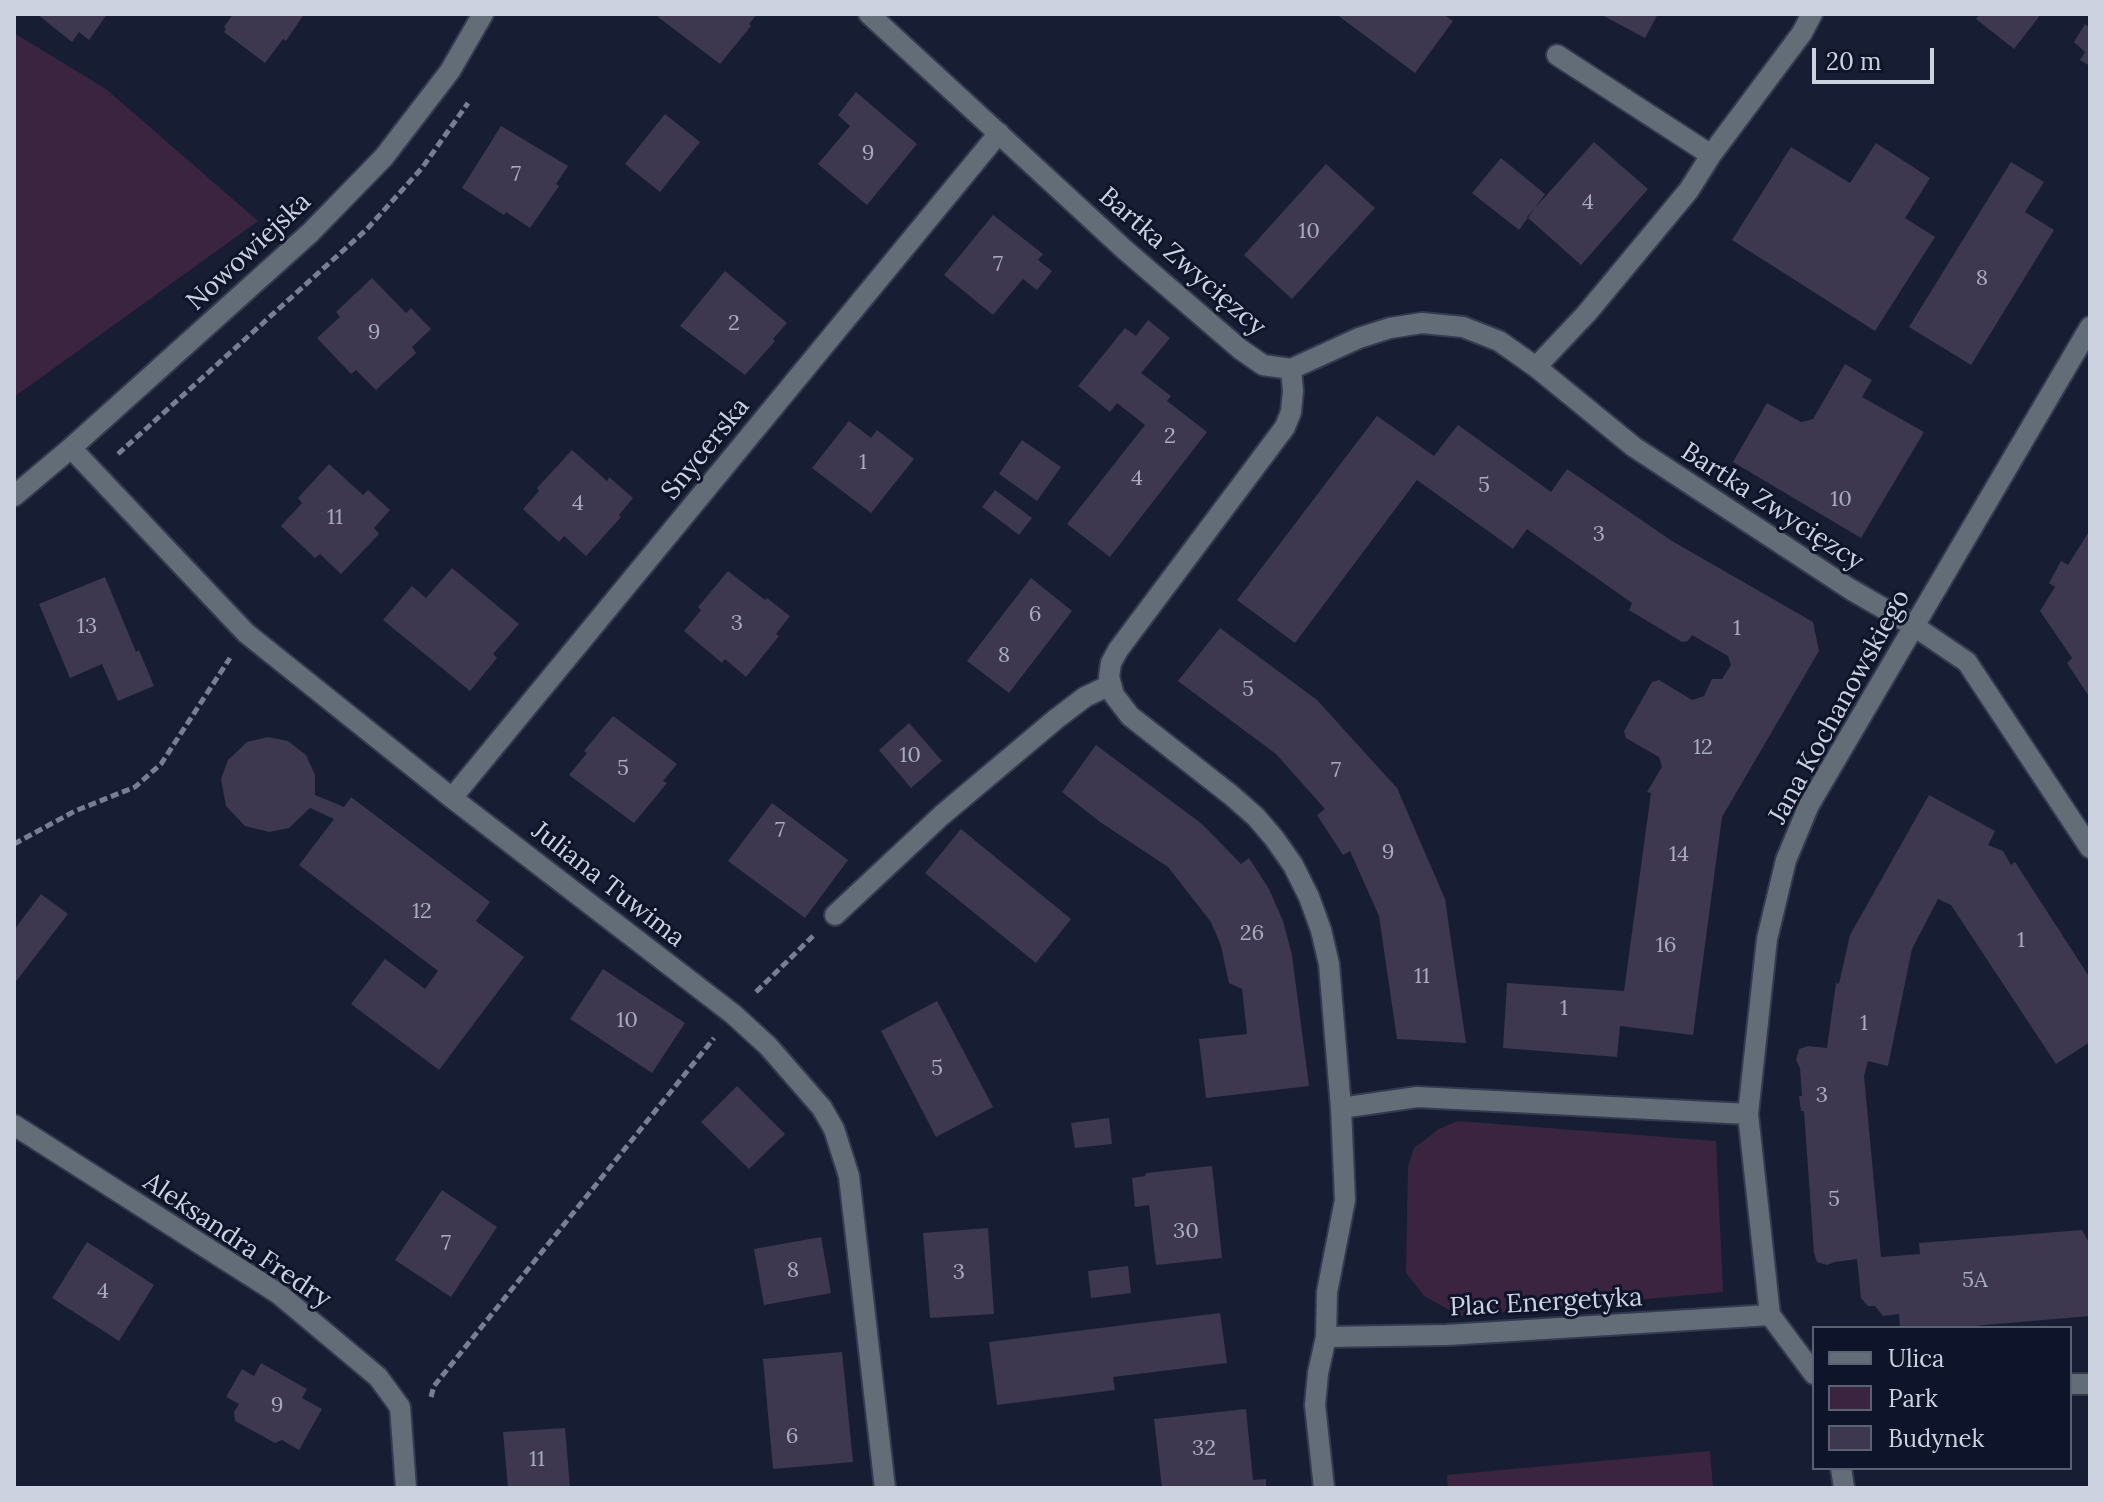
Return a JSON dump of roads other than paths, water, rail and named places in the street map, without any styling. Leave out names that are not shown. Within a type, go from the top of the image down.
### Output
[{"type":"street","name":"Bartka Zwycięzcy","points":[[869,14],[1125,250],[1240,349],[1263,365],[1291,369],[1359,338],[1390,328],[1422,323],[1463,327],[1499,341],[1536,367],[1634,447],[1967,662],[2090,848]]},
{"type":"street","points":[[1536,367],[1587,313],[1679,203],[1802,33],[1812,14]]},
{"type":"street","name":"Nowowiejska","points":[[14,496],[310,233],[384,157],[450,71],[478,16]]},
{"type":"street","points":[[1557,55],[1711,155]]},
{"type":"street","name":"Snycerska","points":[[452,798],[999,133]]},
{"type":"street","name":"Jana Kochanowskiego","points":[[1770,1315],[1748,1114],[1767,939],[1786,860],[1809,805],[2090,327]]},
{"type":"street","points":[[1291,369],[1291,412],[1285,427],[1118,650],[1111,663],[1110,685],[1121,708],[1256,817],[1293,865],[1321,930],[1329,964],[1345,1200],[1327,1292],[1326,1337],[1315,1405],[1324,1488]]},
{"type":"street","name":"Juliana Tuwima","points":[[71,448],[246,633],[452,798],[733,1014],[802,1082],[822,1108],[843,1152],[854,1207],[885,1488]]},
{"type":"street","points":[[835,915],[942,815],[1056,719],[1085,697],[1110,685]]},
{"type":"street","points":[[1341,1108],[1417,1097],[1748,1114]]},
{"type":"street","name":"Aleksandra Fredry","points":[[14,1125],[279,1294],[378,1377],[400,1407],[401,1483]]},
{"type":"street","points":[[1770,1315],[1812,1371]]},
{"type":"street","name":"Plac Energetyka","points":[[1326,1337],[1447,1335],[1770,1315]]}]
